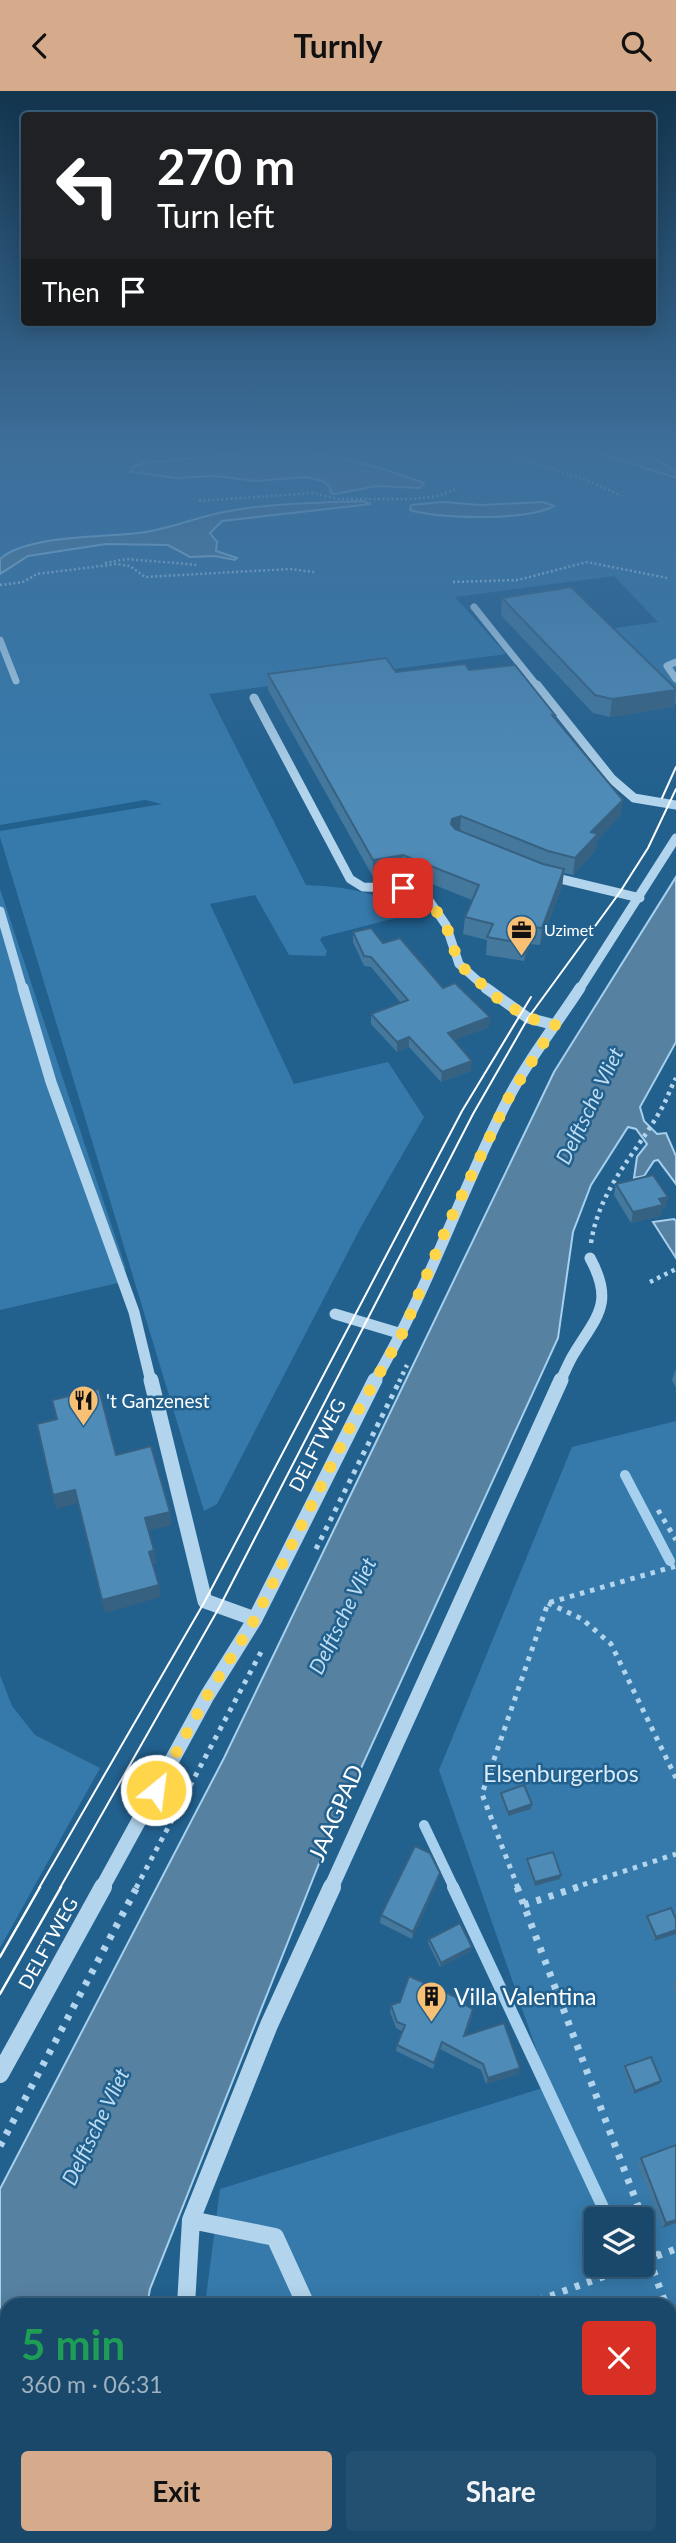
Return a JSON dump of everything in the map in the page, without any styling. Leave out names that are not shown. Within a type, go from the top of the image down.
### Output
[{"type":"street","points":[[474,607],[612,779],[634,798],[676,805]]},
{"type":"street","points":[[0,640],[16,681]]},
{"type":"street","points":[[676,662],[667,666],[676,679]]},
{"type":"street","points":[[254,698],[350,879],[363,887],[403,888],[426,896],[446,925],[459,964],[496,997],[528,1018],[555,1025]]},
{"type":"street","name":"DELFTWEG","points":[[0,2074],[207,1696],[255,1619],[365,1398],[402,1334],[460,1198],[509,1097],[640,898],[676,838]]},
{"type":"street","points":[[532,870],[640,898]]},
{"type":"street","points":[[0,911],[51,1082],[134,1312],[205,1601],[255,1619]]},
{"type":"street","name":"JAAGPAD","points":[[186,2298],[191,2220],[269,2025],[573,1354],[598,1318],[606,1294],[600,1273],[590,1258]]},
{"type":"street","points":[[335,1314],[402,1334]]},
{"type":"street","points":[[191,2220],[275,2237],[303,2298]]},
{"type":"path","points":[[0,586],[23,582],[37,574],[96,565]]},
{"type":"path","points":[[112,565],[130,566],[145,577],[290,569],[314,572]]},
{"type":"path","points":[[453,582],[517,580],[568,565]]},
{"type":"path","points":[[602,565],[643,576],[667,577]]},
{"type":"path","points":[[638,1142],[658,1114],[676,1078]]},
{"type":"path","points":[[650,1282],[675,1269]]},
{"type":"path","points":[[658,1510],[676,1540]]},
{"type":"path","points":[[548,1603],[676,1566]]},
{"type":"path","points":[[548,1603],[574,1614],[598,1629],[611,1644],[676,1778]]},
{"type":"path","points":[[548,1603],[482,1794],[657,2256]]},
{"type":"path","points":[[524,1905],[676,1854]]},
{"type":"path","points":[[663,2298],[649,2259],[676,2249]]},
{"type":"path","points":[[545,2298],[602,2277]]},
{"type":"green space","points":[[0,565],[676,565],[676,704],[595,631],[658,622],[614,576],[455,597],[506,654],[209,694],[306,885],[360,891],[385,900],[408,915],[322,937],[320,940],[327,951],[325,956],[289,955],[255,895],[210,904],[294,1084],[388,1062],[424,1117],[362,1225],[217,1504],[204,1511],[0,837],[0,831],[162,804],[145,800],[0,825]]},
{"type":"green space","points":[[0,889],[126,1269],[114,1272],[118,1283],[0,1310]]},
{"type":"green space","name":"Elsenburgerbos","points":[[676,1421],[676,2298],[206,2298],[220,2189],[549,2086],[439,1770],[572,1447]]},
{"type":"green space","points":[[0,1675],[12,1706],[35,1735],[100,1768],[0,1948]]},
{"type":"water","points":[[0,565],[13,565],[0,574]]},
{"type":"water","name":"Delftsche Vliet","points":[[676,877],[676,1042],[640,1107],[644,1121],[657,1134],[666,1133],[676,1156],[676,1184],[658,1160],[654,1161],[644,1176],[634,1178],[637,1157],[647,1144],[636,1129],[628,1127],[591,1185],[573,1232],[558,1338],[330,1836],[148,2298],[0,2298],[0,2189],[224,1758],[554,1072]]},
{"type":"water","points":[[676,1221],[676,1258],[653,1222]]},
{"type":"building","points":[[571,587],[676,690],[612,699],[595,695],[502,598]]},
{"type":"building","points":[[386,658],[396,672],[465,664],[469,670],[515,665],[555,715],[552,715],[623,800],[591,832],[598,834],[575,858],[548,851],[461,816],[452,819],[451,824],[455,829],[543,864],[564,869],[542,928],[532,927],[526,944],[487,937],[493,924],[465,917],[479,885],[403,855],[373,860],[268,674]]},
{"type":"building","points":[[371,928],[383,943],[400,938],[443,988],[455,983],[490,1017],[448,1033],[472,1061],[442,1072],[409,1037],[397,1042],[371,1014],[408,1000],[371,957],[364,956],[353,932]]},
{"type":"building","points":[[653,1175],[668,1197],[659,1199],[663,1205],[633,1212],[616,1184]]},
{"type":"building","points":[[99,1389],[116,1455],[151,1446],[170,1512],[145,1518],[154,1550],[149,1552],[159,1585],[102,1600],[75,1490],[53,1495],[37,1424],[57,1419],[52,1400]]},
{"type":"building","points":[[524,1785],[532,1804],[508,1812],[501,1793]]},
{"type":"building","points":[[415,1846],[430,1853],[440,1873],[413,1932],[381,1915]]},
{"type":"building","points":[[553,1852],[561,1875],[535,1882],[527,1859]]},
{"type":"building","points":[[671,1908],[676,1919],[676,1930],[656,1937],[647,1916]]},
{"type":"building","points":[[460,1923],[472,1947],[441,1963],[429,1939]]},
{"type":"building","points":[[409,1976],[458,1998],[458,2001],[473,2009],[464,2036],[504,2023],[520,2068],[488,2078],[483,2064],[442,2042],[434,2063],[397,2045],[405,2025],[397,2022],[391,2005],[400,2002]]},
{"type":"building","points":[[651,2057],[661,2081],[635,2091],[625,2066]]},
{"type":"building","points":[[676,2145],[676,2220],[666,2223],[641,2158]]},
{"type":"waterway","points":[[625,1475],[670,1561]]},
{"type":"waterway","points":[[424,1825],[454,1888]]},
{"type":"waterway","points":[[453,1887],[603,2207]]},
{"type":"tram line","points":[[662,798],[676,767]]},
{"type":"tram line","points":[[60,1888],[220,1606],[473,1114],[528,1018],[620,892],[648,848],[676,789]]},
{"type":"tram line","points":[[39,1888],[205,1601],[462,1111],[531,997]]},
{"type":"tram line","points":[[0,1957],[40,1887]]},
{"type":"tram line","points":[[0,1994],[61,1887]]},
{"type":"place","name":"Uzimet","points":[[521,957]]},
{"type":"place","name":"'t Ganzenest","points":[[83,1428]]},
{"type":"place","name":"Villa Valentina","points":[[431,2024]]},
{"type":"route","points":[[156,1790],[207,1696],[255,1619],[359,1409],[402,1334],[450,1220],[509,1097],[555,1025],[528,1018],[496,997],[459,964],[446,925],[426,896],[403,888]]}]
